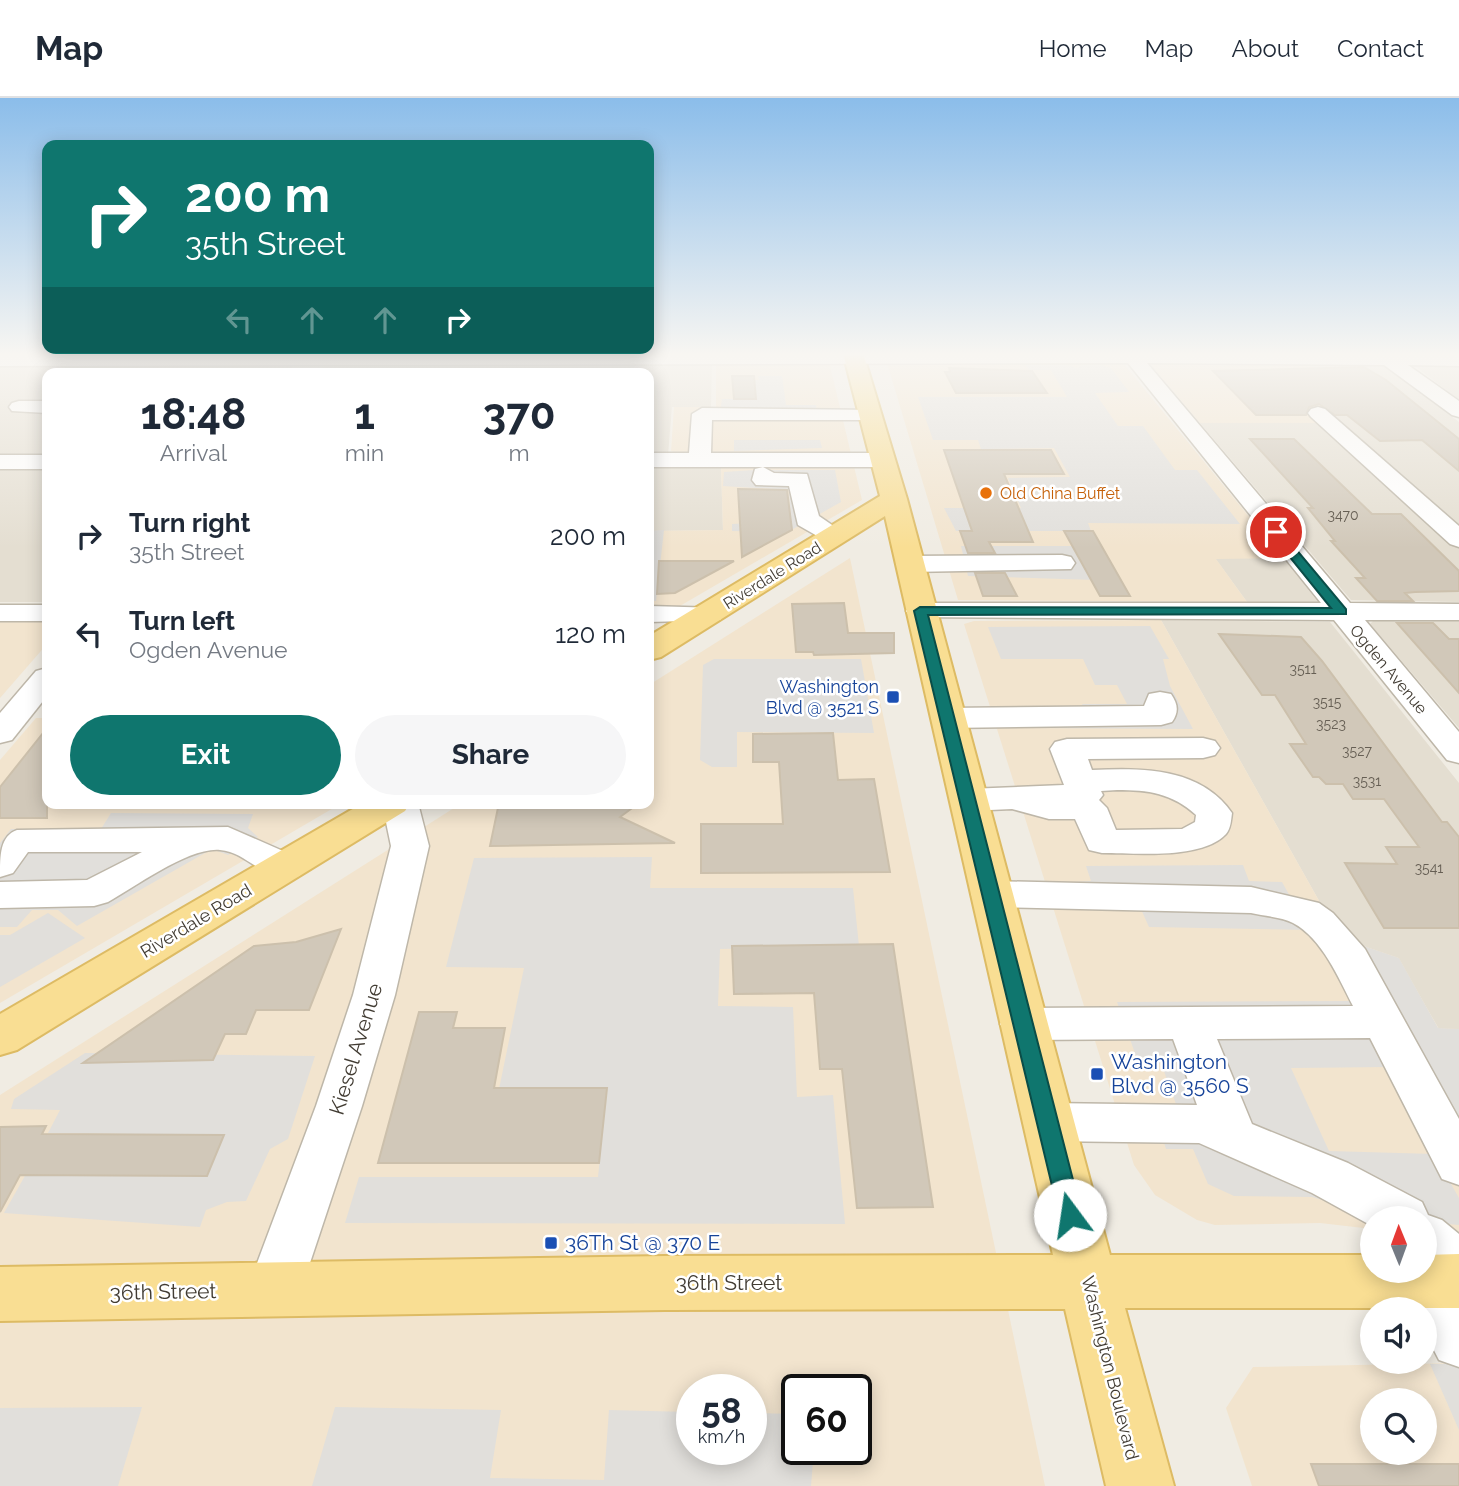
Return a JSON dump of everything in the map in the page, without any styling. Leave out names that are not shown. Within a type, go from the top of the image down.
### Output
[{"type":"main road","name":"Washington Boulevard","points":[[871,418],[894,499],[1022,1024],[1140,1486]]},
{"type":"main road","name":"Riverdale Road","points":[[654,647],[894,499]]},
{"type":"main road","name":"Riverdale Road","points":[[0,1037],[381,809]]},
{"type":"main road","name":"36th Street","points":[[5,1293],[665,1283],[1087,1281],[1442,1266]]},
{"type":"street","points":[[700,460],[702,418]]},
{"type":"street","name":"Ogden Avenue","points":[[1182,418],[1459,753]]},
{"type":"street","points":[[1323,418],[1459,539]]},
{"type":"street","points":[[654,460],[883,460]]},
{"type":"street","points":[[763,460],[764,480],[799,480],[807,520],[835,536]]},
{"type":"street","points":[[0,462],[42,462]]},
{"type":"street","points":[[909,564],[1062,563]]},
{"type":"street","points":[[920,611],[1459,612]]},
{"type":"street","points":[[0,613],[42,613]]},
{"type":"street","points":[[654,614],[710,614]]},
{"type":"street","points":[[0,733],[42,683]]},
{"type":"street","points":[[947,718],[1161,715],[1160,701]]},
{"type":"street","points":[[1082,788],[1068,749],[1203,748]]},
{"type":"street","points":[[968,800],[1016,799],[1082,788],[1164,793],[1182,799],[1196,809],[1194,821],[1178,828],[1097,828],[1090,808],[1049,808],[1016,799]]},
{"type":"street","name":"Kiesel Avenue","points":[[274,1290],[339,1106],[374,995],[410,846],[401,809]]},
{"type":"street","points":[[0,865],[17,841],[228,838],[286,867]]},
{"type":"street","points":[[0,895],[94,893],[193,840]]},
{"type":"street","points":[[990,894],[1251,900],[1305,912],[1319,922],[1350,959],[1459,1165]]},
{"type":"street","points":[[1022,1024],[1383,1022]]},
{"type":"street","points":[[1189,1023],[1233,1136]]},
{"type":"street","points":[[1047,1122],[1203,1124],[1330,1178],[1382,1206]]},
{"type":"street","points":[[1442,1266],[1459,1341]]},
{"type":"shaded area","points":[[0,418],[42,418],[42,455],[0,455]]},
{"type":"shaded area","points":[[654,418],[671,418],[668,455],[654,455]]},
{"type":"shaded area","points":[[673,418],[842,418],[862,500],[654,621],[654,531],[723,530],[721,467],[671,451]]},
{"type":"shaded area","points":[[719,418],[818,418],[818,420],[719,420]]},
{"type":"shaded area","points":[[903,418],[1168,418],[1283,558],[1216,559],[1247,602],[958,600]]},
{"type":"shaded area","points":[[925,418],[1112,418],[1118,426],[1143,426],[1175,470],[1197,470],[1240,524],[1088,523],[1091,531],[956,531],[944,508],[1021,508],[1008,478],[1070,477],[1054,448],[981,449],[978,440],[933,440]]},
{"type":"shaded area","points":[[1196,418],[1325,418],[1324,423],[1200,423]]},
{"type":"shaded area","points":[[1320,418],[1453,418],[1459,422],[1459,602],[1351,600],[1200,423],[1323,423]]},
{"type":"shaded area","points":[[734,440],[820,440],[822,448],[734,451]]},
{"type":"shaded area","points":[[0,467],[42,467],[42,602],[0,602]]},
{"type":"shaded area","points":[[654,467],[721,467],[723,530],[654,531]]},
{"type":"shaded area","points":[[835,470],[841,502],[770,542],[770,532],[732,531],[732,524],[791,521],[789,490],[723,486],[724,472]]},
{"type":"shaded area","points":[[664,530],[656,601],[654,601],[654,531]]},
{"type":"shaded area","points":[[961,546],[1076,546],[1095,580],[968,576]]},
{"type":"shaded area","points":[[850,558],[1045,1486],[0,1486],[0,1095],[453,809],[654,809],[654,682]]},
{"type":"shaded area","points":[[1215,558],[1283,558],[1318,602],[1247,602]]},
{"type":"shaded area","points":[[1161,620],[1330,622],[1459,783],[1459,1029],[1439,1029],[1398,958],[1340,938]]},
{"type":"shaded area","points":[[1161,620],[1340,938],[1399,958],[1438,1028],[1459,1029],[1459,1234],[1437,1224],[1437,1206],[1360,1206],[1360,1228],[1320,1223],[1215,1225],[1197,1220],[1155,1195],[1134,1165],[964,624],[974,621]]},
{"type":"shaded area","points":[[1374,620],[1459,620],[1459,728],[1370,624]]},
{"type":"shaded area","points":[[42,621],[42,650],[0,698],[0,622]]},
{"type":"shaded area","points":[[1150,626],[1169,659],[1163,659],[1170,686],[1193,729],[1023,728],[1017,713],[1085,712],[1082,704],[1127,704],[1117,685],[1095,685],[1083,659],[1001,659],[988,627]]},
{"type":"shaded area","points":[[714,659],[861,659],[874,733],[737,732],[737,767],[712,767],[700,760],[703,665]]},
{"type":"shaded area","points":[[36,718],[42,718],[42,809],[332,809],[0,1003],[0,760]]},
{"type":"shaded area","points":[[111,813],[253,814],[248,828],[258,837],[228,855],[212,849],[77,926],[58,910],[32,910],[17,927],[0,927],[0,843],[11,829],[101,829]]},
{"type":"shaded area","points":[[652,857],[650,888],[853,888],[859,946],[720,949],[718,1006],[793,1007],[797,1097],[833,1095],[845,1224],[345,1223],[359,1177],[598,1177],[607,1090],[499,1089],[524,968],[446,967],[474,858]]},
{"type":"shaded area","points":[[1243,865],[1249,881],[1282,882],[1309,930],[1149,927],[1140,907],[1085,906],[1075,882],[1091,881],[1086,866]]},
{"type":"shaded area","points":[[48,913],[85,938],[0,987],[0,935],[10,935]]},
{"type":"shaded area","points":[[1340,938],[1399,958],[1438,1028],[1459,1029],[1459,1148]]},
{"type":"shaded area","points":[[1354,1001],[1390,1067],[1291,1068],[1329,1151],[1434,1154],[1459,1198],[1459,1225],[1437,1223],[1437,1206],[1360,1206],[1360,1211],[1312,1197],[1234,1196],[1208,1184],[1193,1149],[1166,1149],[1152,1104],[1176,1104],[1161,1063],[1138,1062],[1117,1002]]},
{"type":"shaded area","points":[[85,1053],[315,1056],[288,1139],[270,1149],[246,1201],[227,1202],[206,1210],[200,1227],[4,1213],[48,1135],[46,1175],[207,1176],[224,1135],[48,1133],[60,1110],[11,1109],[14,1099]]},
{"type":"shaded area","points":[[1437,1363],[1459,1363],[1459,1486],[1252,1486],[1226,1408],[1253,1367],[1360,1365],[1360,1374],[1437,1374]]},
{"type":"shaded area","points":[[1437,1364],[1459,1364],[1459,1430],[1434,1374],[1437,1374]]},
{"type":"shaded area","points":[[142,1407],[118,1486],[0,1486],[0,1408]]},
{"type":"shaded area","points":[[335,1407],[501,1410],[490,1478],[604,1480],[609,1410],[676,1412],[676,1465],[767,1465],[767,1413],[781,1414],[781,1465],[813,1465],[811,1486],[312,1486]]},
{"type":"building","points":[[1351,418],[1433,418],[1459,439],[1459,471],[1422,440],[1380,441]]},
{"type":"building","points":[[1250,439],[1294,439],[1372,514],[1401,514],[1459,571],[1459,591],[1405,593],[1413,601],[1377,601],[1356,578],[1365,578],[1331,541],[1335,541],[1308,508],[1313,508]]},
{"type":"building","points":[[944,450],[1051,450],[1064,474],[1004,474],[1033,542],[989,542],[995,553],[968,553],[960,531],[972,531]]},
{"type":"building","points":[[738,489],[787,490],[792,530],[742,557]]},
{"type":"building","points":[[1064,531],[1093,531],[1130,596],[1100,596]]},
{"type":"building","points":[[659,561],[734,561],[675,593],[657,594]]},
{"type":"building","points":[[975,573],[1005,573],[1017,596],[983,596]]},
{"type":"building","points":[[844,603],[848,633],[894,633],[894,653],[814,655],[813,652],[796,652],[792,604]]},
{"type":"building","points":[[1397,623],[1433,623],[1449,639],[1459,639],[1459,693]]},
{"type":"building","points":[[1219,634],[1301,637],[1322,661],[1442,822],[1447,822],[1459,837],[1459,928],[1384,928],[1345,863],[1397,864],[1386,847],[1419,847],[1384,799],[1353,799],[1343,784],[1326,784],[1319,777],[1313,777],[1290,744],[1306,744],[1275,695],[1262,695]]},
{"type":"building","points":[[833,733],[838,780],[874,779],[890,872],[701,873],[701,824],[783,824],[779,762],[753,762],[753,734]]},
{"type":"building","points":[[42,734],[42,809],[47,809],[47,818],[0,818],[0,787]]},
{"type":"building","points":[[498,809],[631,809],[620,817],[675,843],[490,846]]},
{"type":"building","points":[[341,929],[309,1010],[256,1010],[246,1034],[225,1034],[213,1060],[83,1063],[254,946],[296,942]]},
{"type":"building","points":[[893,944],[933,1207],[857,1208],[842,1069],[820,1069],[814,993],[734,994],[732,946]]},
{"type":"building","points":[[419,1012],[457,1012],[453,1028],[505,1028],[494,1088],[607,1088],[599,1163],[378,1163]]},
{"type":"building","points":[[46,1126],[42,1134],[224,1135],[207,1176],[20,1175],[0,1212],[0,1127]]},
{"type":"building","points":[[1311,1464],[1459,1464],[1459,1486],[1319,1486]]},
{"type":"place","name":"Old China Buffet","points":[[986,493]]},
{"type":"place","name":"Washington Blvd @ 3521 S","points":[[893,697]]},
{"type":"place","name":"Washington Blvd @ 3560 S","points":[[1097,1074]]},
{"type":"place","name":"36Th St @ 370 E","points":[[551,1243]]},
{"type":"route","points":[[1070,1215],[920,611],[1341,612],[1276,532]]}]
